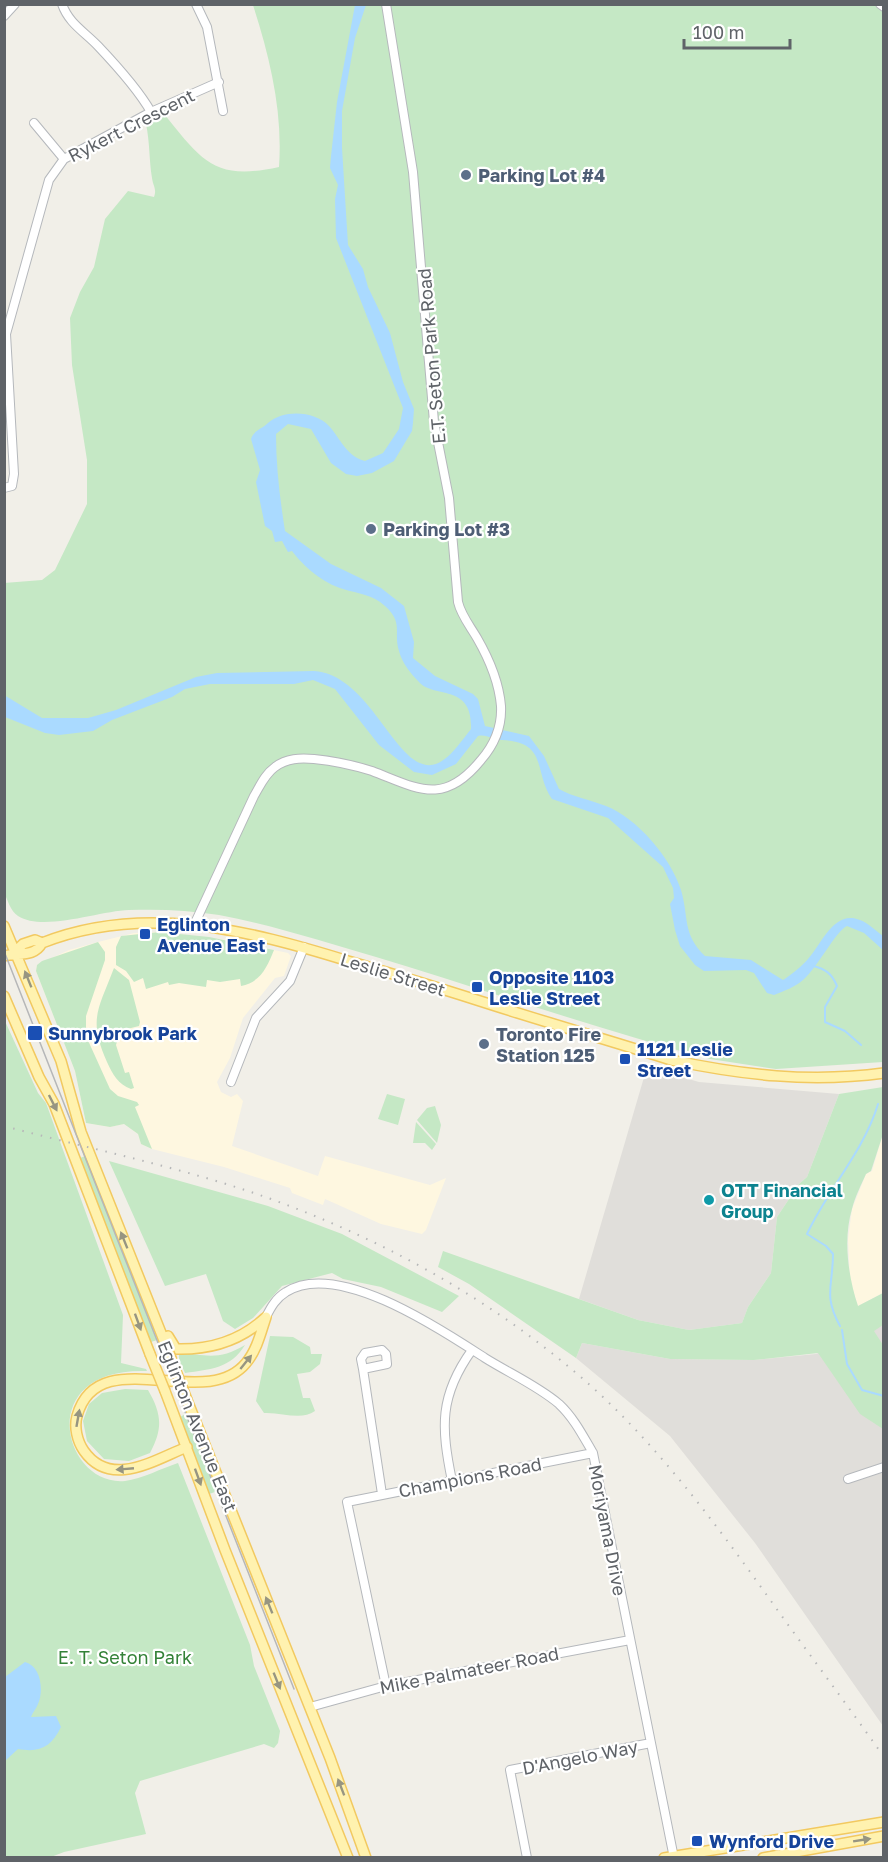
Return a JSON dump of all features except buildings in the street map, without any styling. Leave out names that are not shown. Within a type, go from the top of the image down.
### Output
[{"type":"main road","name":"Leslie Street","points":[[4,956],[35,940],[42,943],[63,935],[106,925],[146,921],[194,925],[272,937],[671,1060],[710,1069],[816,1080],[884,1073]]},
{"type":"main road","name":"Eglinton Avenue East","points":[[4,926],[61,1061],[81,1132],[310,1707],[366,1857]]},
{"type":"main road","name":"Eglinton Avenue East","points":[[4,996],[39,1077],[62,1121],[225,1550],[348,1857]]},
{"type":"main road","points":[[134,1266],[176,1349],[214,1347],[256,1326],[266,1317]]},
{"type":"main road","points":[[187,1448],[130,1470],[111,1470],[102,1467],[83,1450],[77,1431],[78,1415],[86,1397],[99,1385],[108,1382],[134,1378],[212,1382],[232,1374],[252,1355],[266,1317]]},
{"type":"main road","points":[[671,1857],[884,1822]]},
{"type":"main road","points":[[763,1857],[884,1836]]},
{"type":"street","points":[[4,16],[15,4]]},
{"type":"street","points":[[62,4],[65,13],[81,32],[97,45],[151,112]]},
{"type":"street","name":"Rykert Crescent","points":[[196,4],[207,27],[223,111]]},
{"type":"street","name":"E.T. Seton Park Road","points":[[194,925],[254,796],[263,780],[278,765],[296,758],[332,761],[365,769],[413,789],[432,790],[453,784],[467,774],[486,754],[495,739],[498,728],[501,707],[497,687],[486,656],[460,611],[458,602],[449,498],[434,422],[413,172],[386,4]]},
{"type":"street","name":"Rykert Crescent","points":[[4,488],[12,486],[14,474],[6,334],[31,251],[40,207],[50,180],[64,159],[151,112],[219,82]]},
{"type":"street","points":[[34,123],[64,159]]},
{"type":"street","points":[[231,1082],[256,1018],[290,981],[304,947]]},
{"type":"street","name":"Moriyama Drive","points":[[266,1317],[274,1303],[288,1290],[321,1283],[379,1298],[406,1309],[558,1404],[578,1426],[592,1453],[651,1743],[671,1857]]},
{"type":"street","points":[[452,1481],[443,1428],[444,1407],[452,1383],[472,1350]]},
{"type":"street","points":[[363,1369],[382,1494]]},
{"type":"street","name":"Champions Road","points":[[386,1686],[347,1502],[592,1453]]},
{"type":"street","points":[[848,1479],[884,1467]]},
{"type":"street","name":"Mike Palmateer Road","points":[[310,1707],[386,1686],[630,1640]]},
{"type":"street","name":"D'Angelo Way","points":[[527,1857],[510,1770],[651,1743]]},
{"type":"shaded area","points":[[160,932],[228,940],[288,953],[291,956],[284,976],[275,978],[243,1018],[230,1058],[217,1082],[221,1092],[231,1097],[237,1094],[243,1101],[232,1146],[318,1176],[325,1156],[430,1185],[446,1178],[426,1230],[422,1234],[381,1224],[325,1199],[323,1205],[292,1193],[290,1188],[224,1167],[152,1149],[141,1144],[138,1134],[124,1124],[110,1127],[86,1123],[75,1071],[36,971],[37,965],[69,950],[98,942],[134,933]]},
{"type":"shaded area","points":[[647,1067],[699,1082],[839,1094],[807,1177],[799,1184],[777,1217],[771,1273],[748,1307],[742,1323],[689,1330],[638,1320],[579,1299]]},
{"type":"shaded area","points":[[883,1134],[883,1293],[858,1306],[850,1281],[848,1239],[852,1209],[866,1174],[872,1171]]},
{"type":"shaded area","points":[[883,1325],[883,1726],[755,1543],[670,1436],[576,1358],[582,1343],[670,1359],[754,1360],[816,1354]]},
{"type":"green space","points":[[253,5],[883,5],[883,1062],[776,1069],[710,1059],[318,940],[219,915],[174,910],[129,910],[42,922],[18,916],[11,908],[4,893],[4,583],[42,580],[55,570],[87,504],[87,460],[72,365],[70,318],[80,292],[94,267],[105,219],[128,191],[154,197],[146,124],[164,114],[201,156],[225,169],[257,171],[279,167],[279,126],[274,85]]},
{"type":"green space","points":[[160,932],[209,937],[274,950],[262,973],[248,984],[241,986],[240,979],[220,982],[207,980],[206,987],[179,983],[169,985],[168,982],[146,989],[143,978],[134,982],[126,971],[116,965],[116,947],[121,936]]},
{"type":"green space","points":[[98,942],[105,952],[105,960],[86,1016],[86,1036],[110,1089],[118,1096],[137,1102],[139,1105],[135,1107],[152,1149],[141,1144],[138,1134],[124,1124],[110,1127],[86,1123],[75,1071],[36,971],[37,965],[42,961]]},
{"type":"green space","points":[[114,968],[129,980],[140,1022],[139,1026],[103,1035],[105,1041],[118,1038],[116,1045],[125,1073],[129,1072],[134,1088],[131,1089],[119,1082],[114,1075],[98,1035],[97,1015]]},
{"type":"green space","name":"E. T. Seton Park","points":[[4,1019],[38,1093],[46,1103],[123,1315],[121,1363],[147,1371],[110,1375],[86,1387],[73,1406],[70,1427],[74,1448],[86,1466],[103,1478],[132,1480],[178,1463],[250,1645],[254,1666],[280,1731],[278,1743],[274,1748],[264,1744],[140,1781],[135,1793],[146,1834],[64,1852],[51,1857],[5,1857]]},
{"type":"green space","points":[[883,1087],[883,1134],[871,1171],[866,1174],[853,1205],[847,1245],[849,1270],[858,1306],[883,1293],[883,1325],[874,1331],[883,1345],[883,1429],[860,1414],[818,1353],[754,1360],[670,1359],[582,1343],[576,1358],[469,1284],[438,1267],[443,1251],[638,1320],[689,1330],[742,1323],[748,1307],[771,1273],[777,1217],[799,1184],[807,1177],[839,1094]]},
{"type":"green space","points":[[387,1094],[405,1099],[398,1125],[378,1119]]},
{"type":"green space","points":[[435,1106],[441,1125],[437,1143],[417,1120],[427,1108]]},
{"type":"green space","points":[[416,1122],[436,1144],[432,1150],[425,1143],[413,1143]]},
{"type":"green space","points":[[85,1156],[157,1340],[151,1342],[80,1158]]},
{"type":"green space","points":[[109,1161],[268,1206],[342,1234],[459,1296],[442,1312],[381,1287],[343,1279],[332,1273],[282,1286],[253,1318],[235,1329],[223,1321],[206,1274],[165,1286]]},
{"type":"green space","points":[[270,1336],[293,1337],[310,1347],[311,1354],[322,1354],[320,1364],[310,1372],[297,1374],[303,1398],[310,1398],[315,1411],[310,1414],[297,1416],[264,1413],[256,1401]]},
{"type":"green space","points":[[245,1345],[233,1359],[211,1369],[185,1373],[179,1360],[179,1352],[221,1355]]},
{"type":"green space","points":[[125,1389],[148,1390],[158,1414],[157,1436],[150,1453],[129,1461],[104,1459],[87,1441],[83,1421],[89,1404],[102,1393]]},
{"type":"green space","points":[[187,1413],[218,1491],[209,1494],[180,1417]]},
{"type":"water","points":[[355,5],[366,5],[355,38],[342,111],[348,245],[363,269],[368,287],[390,333],[403,382],[414,409],[412,431],[394,461],[372,473],[357,476],[346,474],[331,463],[311,429],[288,424],[276,434],[285,531],[331,564],[381,588],[404,606],[414,642],[413,658],[435,676],[473,694],[478,699],[485,726],[529,736],[544,756],[559,789],[606,806],[641,829],[661,853],[676,878],[681,890],[689,933],[705,956],[751,960],[783,980],[806,962],[829,930],[843,919],[851,918],[863,921],[883,936],[883,950],[864,933],[847,926],[837,935],[803,980],[774,995],[767,993],[754,973],[746,970],[704,971],[695,965],[680,946],[670,904],[674,898],[673,888],[663,867],[608,818],[552,799],[546,789],[538,760],[527,746],[517,742],[478,736],[456,764],[432,775],[414,772],[379,745],[335,689],[313,680],[294,684],[210,684],[185,689],[172,697],[112,720],[93,731],[59,735],[45,733],[5,717],[4,695],[42,718],[88,718],[116,710],[196,677],[217,673],[314,671],[335,677],[352,689],[409,756],[422,764],[441,762],[471,729],[470,714],[466,705],[459,698],[426,687],[407,668],[397,644],[396,623],[385,606],[370,597],[343,589],[321,579],[292,551],[288,552],[282,541],[275,542],[272,531],[265,526],[256,482],[260,470],[252,436],[282,415],[299,414],[316,417],[329,426],[353,456],[365,461],[383,453],[399,429],[403,408],[336,238],[335,199],[338,185],[330,168],[337,102]]},
{"type":"water","points":[[25,1662],[35,1668],[41,1686],[40,1698],[31,1717],[56,1716],[61,1727],[49,1744],[33,1750],[18,1749],[5,1761],[5,1677]]},
{"type":"waterway","points":[[813,966],[828,973],[837,986],[825,1007],[825,1022],[845,1031],[861,1045]]},
{"type":"waterway","points":[[840,1326],[830,1298],[833,1254],[826,1246],[807,1234],[864,1138],[878,1104]]},
{"type":"waterway","points":[[842,1330],[847,1364],[862,1390],[884,1396]]},
{"type":"tram line","points":[[4,951],[294,1689]]},
{"type":"railway","points":[[4,1126],[218,1181],[287,1205],[405,1258],[479,1301],[514,1325],[582,1378],[610,1404],[638,1432],[688,1490],[736,1552],[884,1757]]},
{"type":"place","name":"Parking Lot #4","points":[[466,175]]},
{"type":"place","name":"Parking Lot #3","points":[[371,529]]},
{"type":"place","name":"Eglinton Avenue East","points":[[145,934]]},
{"type":"place","name":"Opposite 1103 Leslie Street","points":[[477,987]]},
{"type":"place","name":"Sunnybrook Park","points":[[35,1033]]},
{"type":"place","name":"Toronto Fire Station 125","points":[[484,1044]]},
{"type":"place","name":"1121 Leslie Street","points":[[625,1059]]},
{"type":"place","name":"OTT Financial Group","points":[[709,1200]]},
{"type":"place","name":"Wynford Drive","points":[[697,1841]]}]
